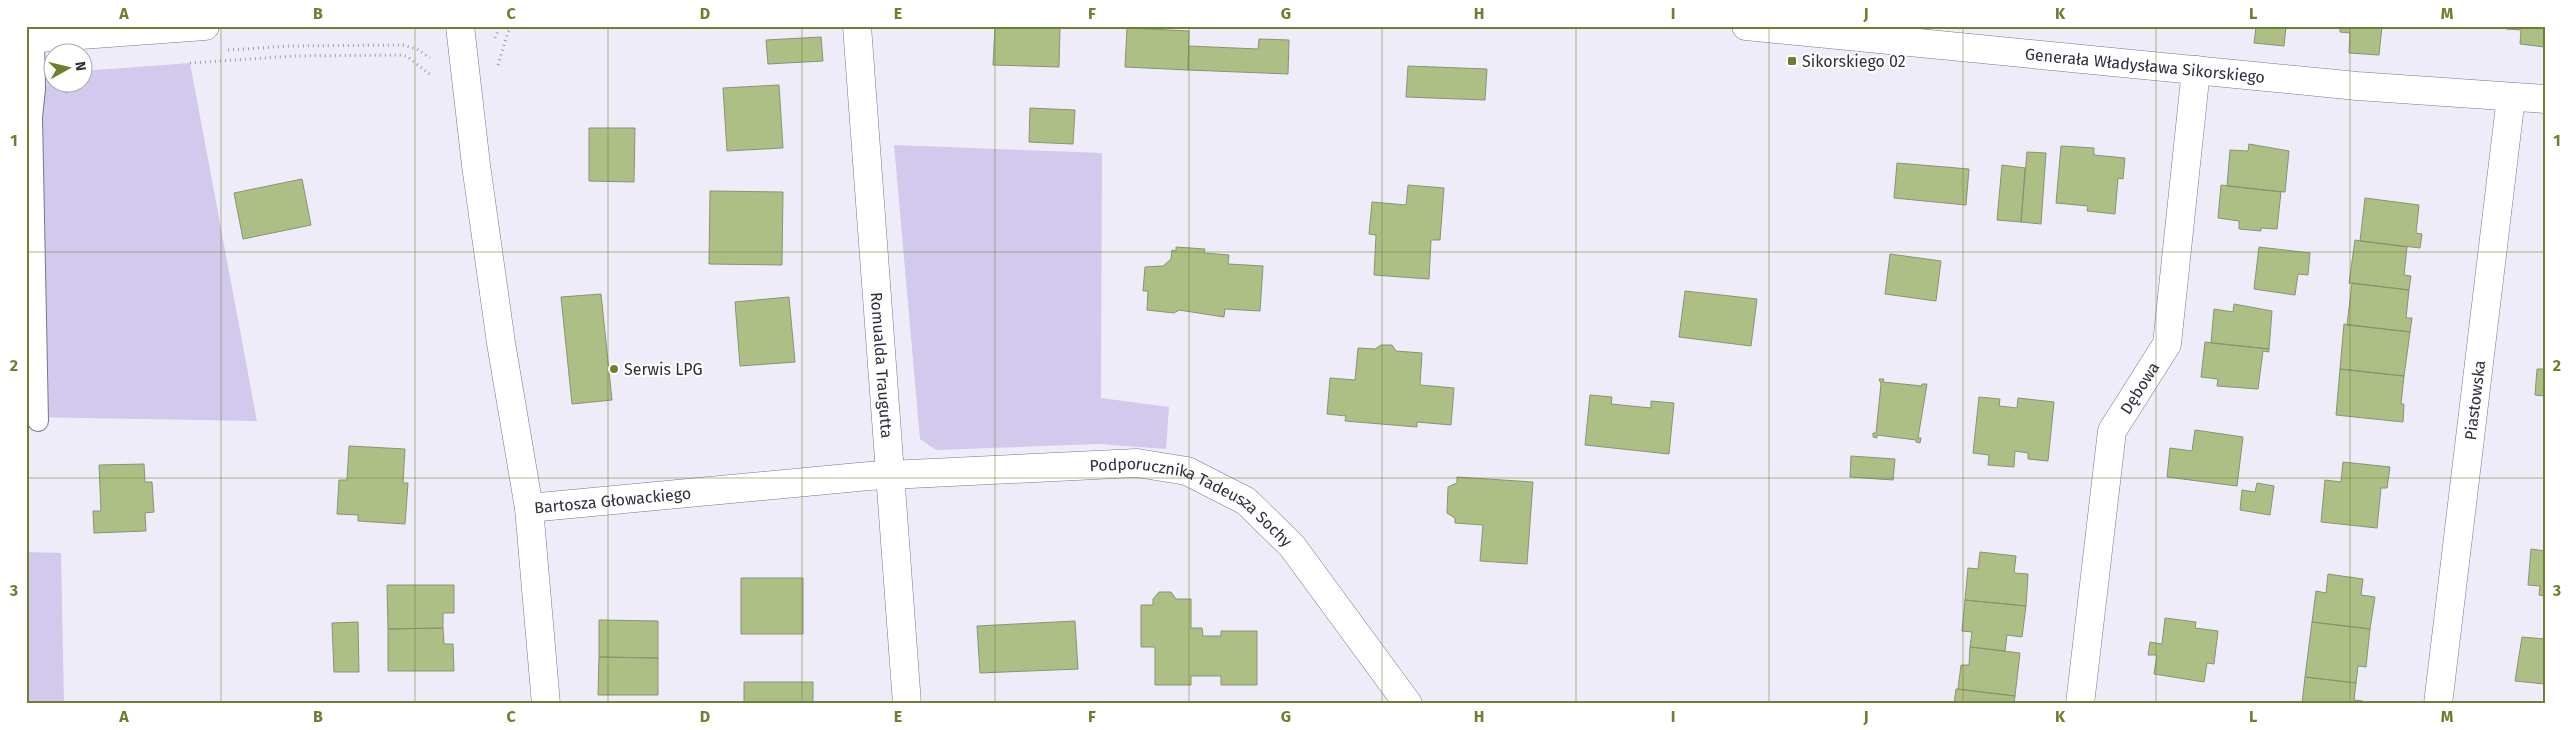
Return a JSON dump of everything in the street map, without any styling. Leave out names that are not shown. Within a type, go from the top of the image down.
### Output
[{"type":"street","points":[[30,39],[205,26]]},
{"type":"street","points":[[460,26],[476,165],[499,334],[529,508]]},
{"type":"street","name":"Romualda Traugutta","points":[[857,26],[907,704]]},
{"type":"street","name":"Generała Władysława Sikorskiego","points":[[1746,26],[2196,70],[2545,99]]},
{"type":"street","name":"Dębowa","points":[[2080,704],[2112,431],[2167,344],[2196,70]]},
{"type":"street","name":"Piastowska","points":[[2438,704],[2511,97]]},
{"type":"street","name":"Podporucznika Tadeusza Sochy","points":[[891,475],[1137,463],[1187,471],[1246,501],[1292,546],[1408,704]]},
{"type":"street","name":"Bartosza Głowackiego","points":[[546,704],[529,508],[891,475]]},
{"type":"lane","points":[[30,39],[35,89],[32,117],[38,422]]},
{"type":"path","points":[[180,63],[295,56],[402,55],[408,57],[435,79],[446,84],[490,60],[500,26]]},
{"type":"path","points":[[223,50],[290,46],[403,45],[417,49],[441,70],[491,73],[499,64],[508,32],[513,26]]},
{"type":"path","points":[[92,70],[96,69]]},
{"type":"shaded area","points":[[190,63],[257,421],[26,417],[26,75],[42,74],[42,92],[92,92],[92,70]]},
{"type":"shaded area","points":[[894,145],[1102,153],[1101,398],[1169,407],[1166,449],[1098,444],[936,450],[920,439]]},
{"type":"shaded area","points":[[26,552],[61,553],[64,704],[26,704]]},
{"type":"building","points":[[995,26],[1060,27],[1059,67],[993,65]]},
{"type":"building","points":[[2250,26],[2286,26],[2284,46],[2254,43],[2256,27]]},
{"type":"building","points":[[2340,26],[2382,26],[2379,55],[2349,53],[2350,33],[2340,32]]},
{"type":"building","points":[[2506,26],[2545,26],[2545,47],[2520,44],[2521,30],[2506,29]]},
{"type":"building","points":[[1127,28],[1189,31],[1188,70],[1125,67]]},
{"type":"building","points":[[821,37],[823,61],[768,64],[766,40]]},
{"type":"building","points":[[1259,39],[1289,40],[1288,74],[1188,70],[1189,46],[1258,49]]},
{"type":"building","points":[[1408,66],[1487,69],[1485,100],[1406,97]]},
{"type":"building","points":[[779,85],[783,148],[727,151],[723,88]]},
{"type":"building","points":[[1030,108],[1075,110],[1073,144],[1029,142]]},
{"type":"building","points":[[589,128],[635,128],[634,182],[589,181]]},
{"type":"building","points":[[2249,144],[2289,151],[2285,192],[2227,186],[2230,150],[2248,151]]},
{"type":"building","points":[[2061,146],[2094,148],[2094,155],[2125,158],[2123,179],[2118,178],[2115,214],[2087,211],[2088,206],[2056,203]]},
{"type":"building","points":[[2027,152],[2046,153],[2041,224],[2021,222]]},
{"type":"building","points":[[1897,163],[1969,169],[1966,205],[1894,198]]},
{"type":"building","points":[[2002,165],[2025,168],[2021,222],[1997,220]]},
{"type":"building","points":[[302,179],[311,225],[243,239],[234,193]]},
{"type":"building","points":[[1408,185],[1444,188],[1440,240],[1431,240],[1429,279],[1374,275],[1376,235],[1369,234],[1372,202],[1406,205]]},
{"type":"building","points":[[2221,185],[2281,192],[2277,229],[2261,228],[2261,231],[2239,229],[2239,221],[2218,218]]},
{"type":"building","points":[[710,191],[783,192],[782,265],[709,264]]},
{"type":"building","points":[[2365,198],[2419,205],[2416,233],[2422,234],[2420,248],[2360,241]]},
{"type":"building","points":[[2355,240],[2407,247],[2404,275],[2411,276],[2409,290],[2349,283]]},
{"type":"building","points":[[1176,247],[1205,249],[1204,253],[1229,255],[1228,264],[1263,266],[1260,311],[1225,309],[1224,317],[1179,310],[1174,313],[1147,310],[1148,291],[1143,291],[1145,267],[1163,266],[1171,259],[1172,250],[1176,251]]},
{"type":"building","points":[[2259,247],[2310,253],[2308,275],[2298,274],[2295,295],[2254,289]]},
{"type":"building","points":[[1890,254],[1941,261],[1936,301],[1885,294]]},
{"type":"building","points":[[2352,283],[2409,290],[2406,318],[2412,318],[2410,332],[2347,325]]},
{"type":"building","points":[[1685,291],[1757,299],[1751,346],[1679,337]]},
{"type":"building","points":[[601,294],[612,400],[572,404],[561,297]]},
{"type":"building","points":[[789,297],[795,362],[740,366],[735,302]]},
{"type":"building","points":[[2234,304],[2272,311],[2269,349],[2211,343],[2214,309],[2233,312]]},
{"type":"building","points":[[2344,324],[2410,332],[2404,376],[2340,369]]},
{"type":"building","points":[[2205,342],[2269,349],[2269,352],[2263,351],[2258,389],[2217,386],[2218,379],[2201,377]]},
{"type":"building","points":[[1381,345],[1392,345],[1396,351],[1422,353],[1420,385],[1454,388],[1451,425],[1417,422],[1417,427],[1345,421],[1346,416],[1327,414],[1330,378],[1355,380],[1358,348],[1375,349]]},
{"type":"building","points":[[2340,369],[2404,376],[2401,404],[2404,404],[2403,422],[2336,415]]},
{"type":"building","points":[[2537,369],[2545,369],[2545,396],[2535,395]]},
{"type":"building","points":[[1879,379],[1884,379],[1883,382],[1922,386],[1922,384],[1927,384],[1918,438],[1921,438],[1920,443],[1916,442],[1916,440],[1877,435],[1877,438],[1873,437],[1873,433],[1876,433],[1881,384]]},
{"type":"building","points":[[1590,395],[1612,397],[1611,404],[1651,408],[1651,401],[1674,403],[1669,454],[1585,445]]},
{"type":"building","points":[[1979,397],[2000,399],[1999,406],[2017,408],[2018,398],[2054,402],[2048,461],[2028,459],[2028,453],[2015,451],[2014,467],[1988,465],[1989,455],[1973,453]]},
{"type":"building","points":[[2195,430],[2243,437],[2237,486],[2167,477],[2170,448],[2192,451]]},
{"type":"building","points":[[349,446],[405,449],[403,483],[408,483],[405,524],[358,521],[358,515],[337,514],[339,480],[347,480]]},
{"type":"building","points":[[1851,456],[1895,459],[1893,480],[1850,477]]},
{"type":"building","points":[[2343,462],[2390,467],[2387,488],[2381,488],[2377,528],[2321,522],[2325,480],[2341,482]]},
{"type":"building","points":[[144,464],[145,482],[152,482],[154,512],[145,513],[146,531],[94,533],[93,511],[101,511],[99,465]]},
{"type":"building","points":[[1457,477],[1533,482],[1527,564],[1480,561],[1483,525],[1455,523],[1455,518],[1447,513],[1448,487],[1457,483]]},
{"type":"building","points":[[2257,483],[2274,486],[2270,515],[2240,510],[2242,490],[2255,492]]},
{"type":"building","points":[[2531,549],[2545,551],[2545,596],[2539,595],[2540,586],[2528,585]]},
{"type":"building","points":[[1980,552],[2016,556],[2014,573],[2028,574],[2026,606],[1965,600],[1968,568],[1978,569]]},
{"type":"building","points":[[2328,574],[2363,579],[2361,595],[2375,597],[2370,629],[2312,622],[2316,591],[2326,593]]},
{"type":"building","points":[[741,578],[803,578],[803,634],[741,634]]},
{"type":"building","points":[[387,585],[454,585],[454,613],[443,613],[443,628],[388,629]]},
{"type":"building","points":[[1159,592],[1171,592],[1176,599],[1191,599],[1191,628],[1202,628],[1203,636],[1221,636],[1221,631],[1257,631],[1257,685],[1221,685],[1221,676],[1191,676],[1191,685],[1155,685],[1155,647],[1141,647],[1141,605],[1153,605],[1153,599]]},
{"type":"building","points":[[1965,600],[2026,606],[2022,637],[2007,635],[2005,651],[1970,647],[1972,632],[1962,631]]},
{"type":"building","points":[[2165,618],[2196,622],[2195,628],[2218,631],[2214,664],[2207,663],[2204,682],[2154,674],[2157,655],[2148,655],[2150,642],[2162,644]]},
{"type":"building","points":[[599,620],[658,621],[658,658],[599,657]]},
{"type":"building","points":[[1075,621],[1078,669],[980,673],[977,626]]},
{"type":"building","points":[[358,622],[359,672],[334,672],[332,623]]},
{"type":"building","points":[[2312,622],[2370,629],[2366,667],[2358,666],[2356,683],[2305,677]]},
{"type":"building","points":[[443,628],[444,644],[453,644],[454,671],[388,671],[388,629]]},
{"type":"building","points":[[2522,637],[2545,639],[2545,684],[2515,681]]},
{"type":"building","points":[[1970,647],[2020,653],[2015,696],[1958,689],[1961,665],[1969,665]]},
{"type":"building","points":[[599,657],[658,658],[658,695],[598,695]]},
{"type":"building","points":[[2305,677],[2356,683],[2354,700],[2363,701],[2362,704],[2302,704]]},
{"type":"building","points":[[744,682],[813,682],[813,704],[744,704]]},
{"type":"building","points":[[1956,689],[2015,696],[2014,704],[1954,704]]},
{"type":"place","name":"Sikorskiego 02","points":[[1792,61]]},
{"type":"place","name":"Serwis LPG","points":[[614,369]]}]
